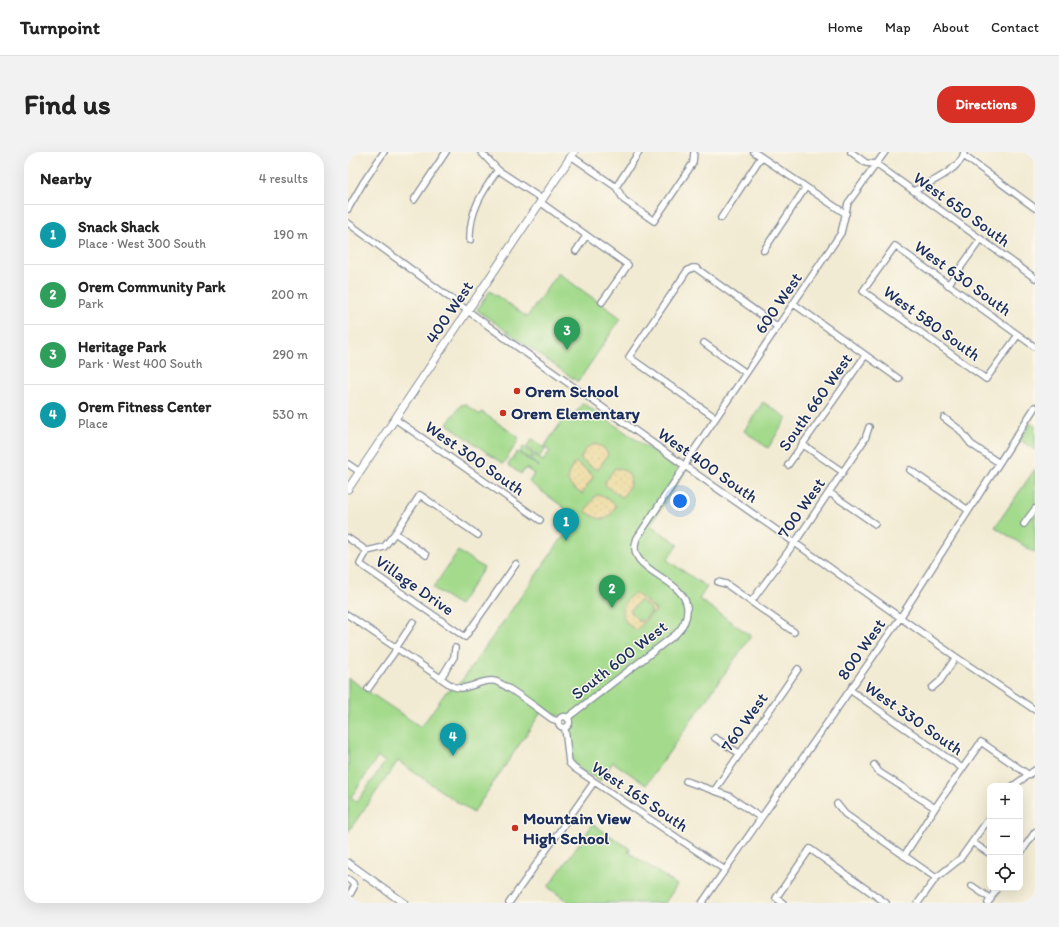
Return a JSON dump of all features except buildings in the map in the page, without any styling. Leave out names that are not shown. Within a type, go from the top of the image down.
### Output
[{"type":"main road","name":"400 West","points":[[348,489],[573,154]]},
{"type":"main road","points":[[348,863],[404,903]]},
{"type":"street","points":[[348,209],[363,183],[384,152]]},
{"type":"street","points":[[414,200],[446,152]]},
{"type":"street","points":[[481,152],[498,170],[586,236],[628,265],[602,302]]},
{"type":"street","points":[[616,187],[639,152]]},
{"type":"street","points":[[573,154],[616,187],[624,200],[654,221],[693,163],[694,152]]},
{"type":"street","points":[[754,152],[846,214]]},
{"type":"street","name":"West 650 South","points":[[851,152],[866,163],[876,164],[1035,278]]},
{"type":"street","name":"600 West","points":[[685,466],[688,459],[842,233],[848,202],[885,152]]},
{"type":"street","points":[[914,192],[946,174],[964,154],[1035,208]]},
{"type":"street","points":[[721,218],[761,157]]},
{"type":"street","points":[[470,240],[469,228],[476,204],[498,170]]},
{"type":"street","points":[[764,250],[806,187]]},
{"type":"street","name":"West 400 South","points":[[348,223],[685,466],[900,618],[1035,710]]},
{"type":"street","points":[[576,251],[586,236]]},
{"type":"street","points":[[948,285],[981,240]]},
{"type":"street","name":"West 630 South","points":[[863,291],[895,246],[1035,347]]},
{"type":"street","points":[[716,418],[629,357],[687,271],[692,268],[696,268],[778,327]]},
{"type":"street","name":"West 580 South","points":[[863,291],[986,378],[1018,335]]},
{"type":"street","points":[[794,304],[899,379]]},
{"type":"street","points":[[704,343],[746,373]]},
{"type":"street","name":"South 660 West","points":[[788,465],[865,356]]},
{"type":"street","name":"800 West","points":[[702,903],[900,618],[1035,407]]},
{"type":"street","points":[[944,418],[960,430],[971,444],[999,463]]},
{"type":"street","name":"West 300 South","points":[[395,419],[540,520]]},
{"type":"street","name":"700 West","points":[[751,602],[795,543],[830,492],[865,439],[869,427]]},
{"type":"street","points":[[802,444],[843,472]]},
{"type":"street","points":[[348,464],[360,472]]},
{"type":"street","name":"South 600 West","points":[[567,718],[676,634],[685,622],[687,614],[686,603],[680,592],[641,562],[635,554],[634,547],[637,538],[685,466]]},
{"type":"street","points":[[910,470],[968,510]]},
{"type":"street","points":[[830,492],[875,524]]},
{"type":"street","points":[[366,551],[384,548],[420,494],[478,535]]},
{"type":"street","points":[[1024,524],[1035,509]]},
{"type":"street","points":[[395,533],[426,555]]},
{"type":"street","name":"Village Drive","points":[[348,538],[366,551],[360,564],[465,637],[516,564]]},
{"type":"street","points":[[718,582],[726,584],[794,632]]},
{"type":"street","points":[[348,615],[457,688],[487,681],[495,681],[505,686],[552,719],[558,721],[560,726],[566,728]]},
{"type":"street","points":[[368,689],[394,653],[413,622]]},
{"type":"street","points":[[441,678],[454,657],[456,648]]},
{"type":"street","points":[[932,688],[940,681],[956,657]]},
{"type":"street","name":"760 West","points":[[714,791],[798,669]]},
{"type":"street","name":"West 330 South","points":[[850,690],[962,768]]},
{"type":"street","points":[[558,721],[563,717],[567,718]]},
{"type":"street","name":"West 165 South","points":[[567,718],[569,723],[566,728],[569,762],[574,768],[725,870]]},
{"type":"street","points":[[716,738],[739,753]]},
{"type":"street","points":[[904,856],[981,742],[1029,775]]},
{"type":"street","points":[[874,765],[880,772],[935,808]]},
{"type":"street","points":[[1017,783],[1035,770]]},
{"type":"street","points":[[686,781],[729,796],[761,818]]},
{"type":"street","points":[[509,903],[594,782]]},
{"type":"street","points":[[837,804],[845,814],[936,878]]},
{"type":"street","points":[[918,903],[936,878],[960,860],[989,819]]},
{"type":"street","points":[[1023,850],[1035,832]]},
{"type":"street","points":[[972,842],[987,852]]},
{"type":"street","points":[[783,903],[776,898],[810,849],[886,903]]},
{"type":"street","points":[[348,878],[354,886],[353,891],[348,898]]},
{"type":"street","points":[[972,886],[990,901],[995,891]]},
{"type":"green space","points":[[558,273],[621,318],[578,382],[477,310],[490,291],[527,317]]},
{"type":"green space","points":[[763,402],[787,418],[768,448],[744,431]]},
{"type":"green space","points":[[583,403],[684,473],[650,525],[678,544],[667,560],[707,587],[699,599],[751,636],[646,785],[613,762],[600,781],[578,768],[572,759],[570,748],[571,722],[567,715],[560,716],[549,712],[544,708],[473,813],[398,761],[348,832],[348,678],[421,727],[446,692],[458,686],[577,517],[529,482],[534,474],[526,468],[521,474],[508,465],[517,452],[539,467],[530,460],[534,455],[543,461],[550,451],[544,447],[569,411],[574,415]],"holes":[[[378,757],[385,762],[357,802],[351,797]]]},
{"type":"green space","points":[[465,404],[480,415],[482,412],[518,437],[518,441],[503,464],[447,424],[461,405]]},
{"type":"green space","points":[[1031,423],[1035,425],[1035,450],[1020,440]]},
{"type":"green space","points":[[532,439],[545,449],[539,457],[526,447]]},
{"type":"green space","points":[[523,447],[533,454],[529,459],[520,452]]},
{"type":"green space","points":[[1035,469],[1035,553],[995,527]]},
{"type":"green space","points":[[458,551],[484,568],[459,605],[433,588]]},
{"type":"green space","points":[[593,824],[630,849],[628,852],[677,885],[665,903],[570,903],[548,887]]},
{"type":"sand","points":[[594,444],[603,447],[608,454],[599,469],[595,469],[580,459],[586,448]]},
{"type":"sand","points":[[575,462],[592,474],[593,477],[582,494],[569,484],[568,480],[569,473]]},
{"type":"sand","points":[[615,468],[626,472],[630,479],[628,488],[622,497],[606,486],[605,482]]},
{"type":"sand","points":[[596,495],[601,495],[616,505],[611,514],[605,519],[596,518],[585,511]]},
{"type":"sand","points":[[636,593],[656,610],[655,613],[652,613],[637,630],[626,622],[624,617],[623,606],[630,597]],"holes":[[[639,601],[642,601],[651,609],[651,613],[642,621],[639,621],[631,613],[631,610]]]},
{"type":"place","name":"Heritage Park","points":[[567,350]]},
{"type":"place","name":"Orem School","points":[[517,391]]},
{"type":"place","name":"Orem Elementary","points":[[503,413]]},
{"type":"place","name":"Snack Shack","points":[[566,541]]},
{"type":"place","name":"Orem Community Park","points":[[612,608]]},
{"type":"place","name":"Orem Fitness Center","points":[[453,756]]},
{"type":"place","name":"Mountain View High School","points":[[515,828]]}]
